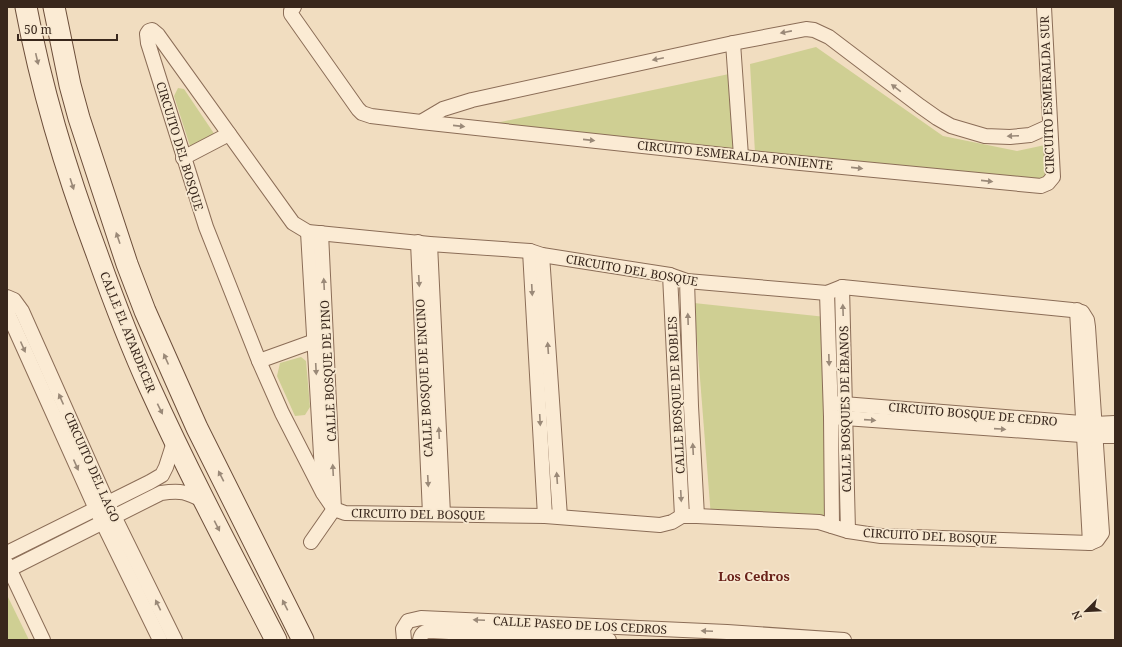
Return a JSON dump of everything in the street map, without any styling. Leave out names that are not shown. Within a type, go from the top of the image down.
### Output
[{"type":"street","name":"CALLE EL ATARDECER","points":[[26,7],[43,85],[59,144],[82,215],[126,333],[150,389],[204,501],[276,640]]},
{"type":"street","name":"CALLE EL ATARDECER","points":[[54,7],[70,85],[79,118],[108,208],[145,311],[197,428],[297,638]]},
{"type":"street","name":"CIRCUITO ESMERALDA SUR","points":[[1044,7],[1053,177],[1048,183]]},
{"type":"street","name":"CIRCUITO ESMERALDA PONIENTE","points":[[293,8],[291,14],[358,109],[371,116],[741,156],[1041,186],[1048,183]]},
{"type":"street","points":[[421,122],[443,109],[472,100],[733,43],[798,30],[814,30],[829,36],[920,106],[951,126],[985,136],[1010,137],[1030,135],[1050,126]]},
{"type":"street","name":"CIRCUITO DEL BOSQUE","points":[[149,31],[155,31],[228,134],[293,223],[315,232],[536,253],[670,275],[687,281],[827,293],[842,287],[1077,310],[1082,312],[1088,327],[1089,430],[1102,529],[1100,537],[1090,543],[881,536],[848,531],[819,522],[682,516],[672,522],[660,525],[545,516],[345,512],[334,509],[323,493],[282,413],[259,361],[206,227],[148,43],[147,34],[149,31]]},
{"type":"street","points":[[733,43],[741,156]]},
{"type":"street","points":[[183,158],[228,134]]},
{"type":"street","points":[[82,215],[108,208]]},
{"type":"street","name":"CALLE BOSQUE DE PINO","points":[[315,232],[320,339],[323,493]]},
{"type":"street","name":"CALLE BOSQUE DE ENCINO","points":[[424,243],[437,514]]},
{"type":"street","points":[[536,253],[544,388],[545,516]]},
{"type":"street","name":"CALLE BOSQUE DE ROBLES","points":[[670,275],[682,516]]},
{"type":"street","name":"CALLE BOSQUE DE ROBLES","points":[[687,281],[696,516]]},
{"type":"street","name":"CALLE BOSQUES DE ÉBANOS","points":[[832,526],[838,417],[845,404],[842,287]]},
{"type":"street","name":"CALLE BOSQUES DE ÉBANOS","points":[[827,293],[831,402],[838,417],[848,531]]},
{"type":"street","name":"CIRCUITO DEL LAGO","points":[[7,297],[14,300],[22,310],[102,506],[160,640]]},
{"type":"street","name":"CIRCUITO DEL LAGO","points":[[7,311],[102,506]]},
{"type":"street","points":[[259,361],[320,339]]},
{"type":"street","name":"CALLE BOSQUE DE PINO","points":[[320,339],[334,509]]},
{"type":"street","points":[[544,388],[560,517]]},
{"type":"street","name":"CIRCUITO BOSQUE DE CEDRO","points":[[831,402],[961,420]]},
{"type":"street","points":[[677,405],[691,406]]},
{"type":"street","name":"CIRCUITO BOSQUE DE CEDRO","points":[[838,417],[961,420],[1089,430],[1115,436]]},
{"type":"street","name":"CIRCUITO BOSQUE DE CEDRO","points":[[1089,430],[1115,423]]},
{"type":"street","points":[[7,553],[162,475],[175,439],[197,428]]},
{"type":"street","points":[[43,640],[8,566],[108,520],[161,493],[174,491],[186,492],[204,501]]},
{"type":"street","points":[[311,542],[334,509]]},
{"type":"street","name":"CIRCUITO DEL LAGO","points":[[108,520],[176,640]]},
{"type":"street","name":"CALLE PASEO DE LOS CEDROS","points":[[406,625],[408,622],[421,618],[574,632],[609,640]]},
{"type":"street","points":[[404,640],[403,634],[406,625],[420,637]]},
{"type":"street","name":"CALLE PASEO DE LOS CEDROS","points":[[420,637],[424,632],[429,631],[574,632],[844,640]]},
{"type":"green space","points":[[816,47],[943,136],[1017,151],[1045,145],[1047,184],[755,153],[750,64]]},
{"type":"green space","points":[[729,74],[734,159],[458,131]]},
{"type":"green space","points":[[178,88],[184,89],[215,135],[190,146],[174,96]]},
{"type":"green space","points":[[694,303],[826,317],[832,520],[711,517]]},
{"type":"green space","points":[[301,357],[306,361],[310,407],[305,415],[295,416],[277,376],[280,363]]},
{"type":"green space","points":[[7,595],[29,640],[7,640]]},
{"type":"district","name":"Los Cedros","points":[[754,576]]}]
